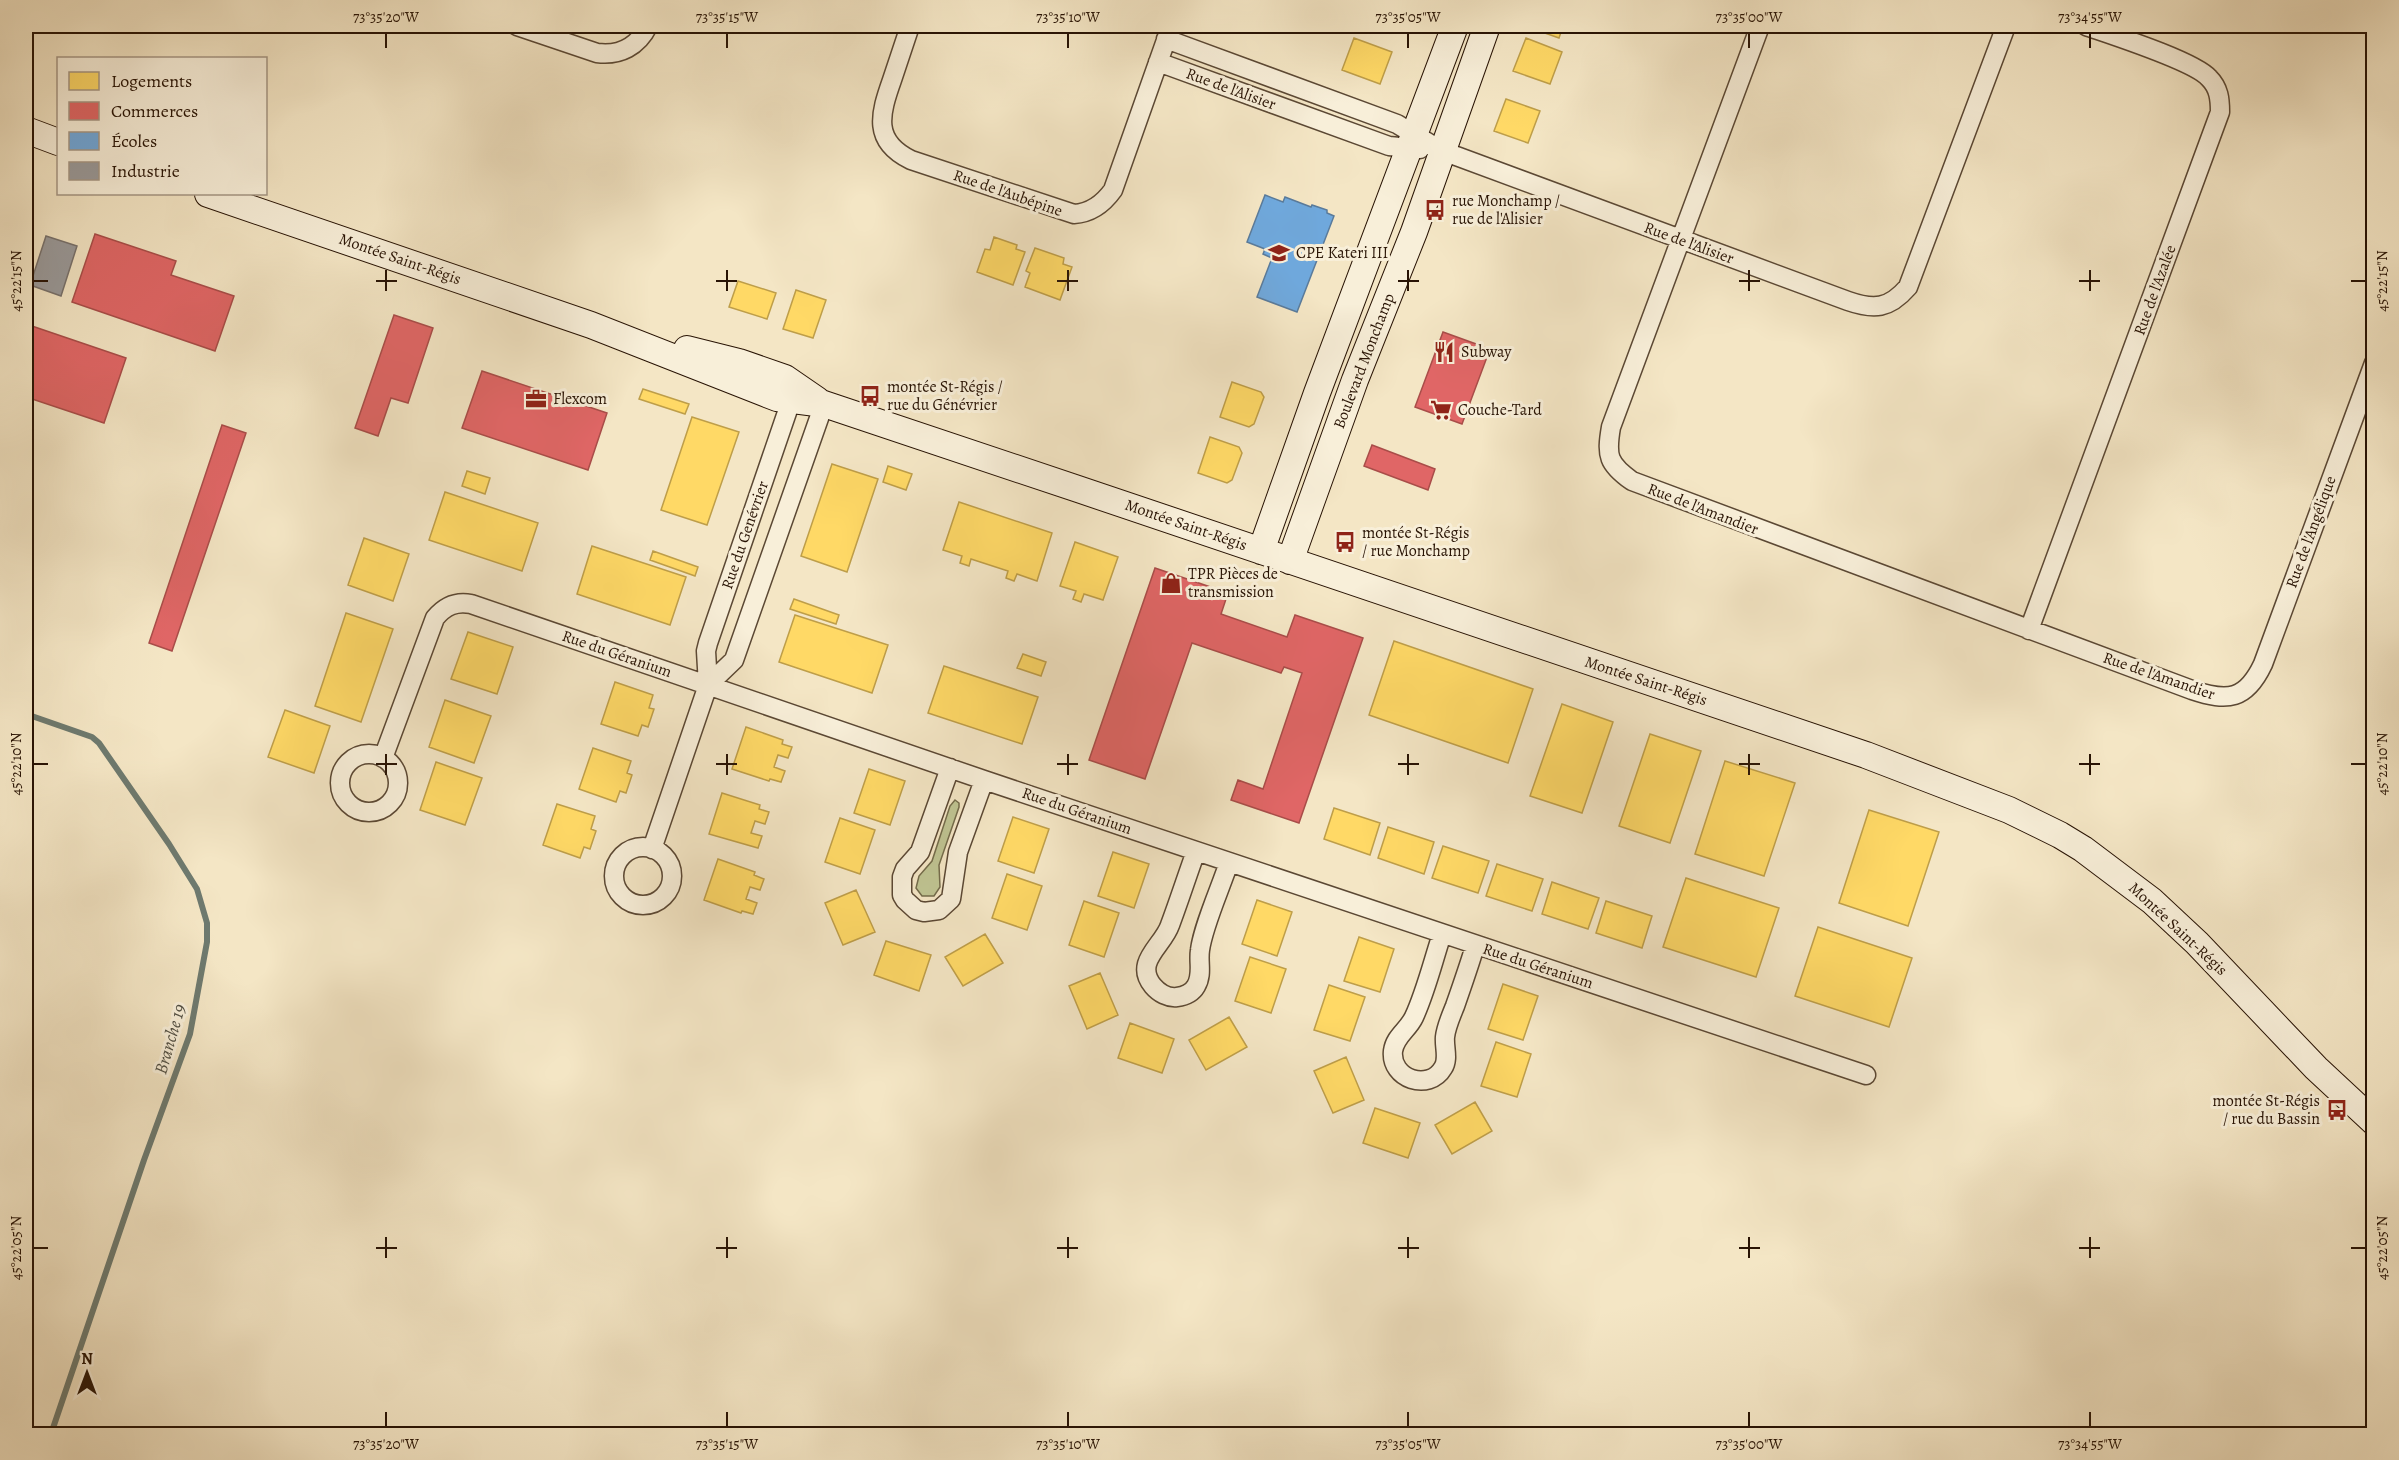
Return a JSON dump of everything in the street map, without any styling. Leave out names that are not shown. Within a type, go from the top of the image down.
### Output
[{"type":"street","points":[[517,26],[597,53],[607,54],[627,49],[636,43],[648,26]]},
{"type":"street","name":"Rue de l'Aubépine","points":[[910,26],[882,108],[882,127],[891,147],[898,154],[911,160],[1065,213],[1082,214],[1107,200],[1113,190],[1169,32]]},
{"type":"street","name":"Boulevard Monchamp","points":[[1261,551],[1317,393],[1455,26]]},
{"type":"street","name":"Boulevard Monchamp","points":[[1290,561],[1487,26]]},
{"type":"street","name":"Rue de l'Amandier","points":[[1760,26],[1615,411],[1608,443],[1612,464],[1619,472],[1644,487],[2029,630],[2210,696],[2221,698],[2238,694]]},
{"type":"street","name":"Rue de l'Alisier","points":[[1169,32],[1397,124],[1413,141],[1861,306],[1875,307],[1888,304],[1908,287],[2006,26]]},
{"type":"street","name":"Rue de l'Azalée","points":[[2029,630],[2220,112],[2217,88],[2199,69],[2086,26]]},
{"type":"street","name":"Rue de l'Alisier","points":[[1158,62],[1389,146],[1413,141]]},
{"type":"street","points":[[26,130],[57,142]]},
{"type":"street","name":"Montée Saint-Régis","points":[[211,195],[591,325],[777,398],[793,393],[1866,755],[1968,793],[2038,824],[2103,863],[2159,908],[2197,943],[2328,1080],[2373,1122]]},
{"type":"street","name":"Rue de l'Angélique","points":[[2238,694],[2251,685],[2263,664],[2373,365]]},
{"type":"street","name":"Rue du Genévrier","points":[[652,849],[708,685],[706,651],[708,643],[793,393]]},
{"type":"street","name":"Rue du Genévrier","points":[[708,685],[734,660],[824,404]]},
{"type":"street","name":"Rue du Géranium","points":[[383,758],[432,622],[439,613],[454,604],[471,604],[1475,946],[1866,1075]]},
{"type":"street","points":[[950,768],[920,852],[905,869],[902,877],[902,895],[916,910],[924,912],[939,910],[951,899],[957,852],[984,780]]},
{"type":"street","points":[[1196,851],[1169,929],[1148,960],[1148,977],[1151,983],[1161,993],[1168,996],[1189,994],[1198,983],[1201,976],[1200,950],[1229,862]]},
{"type":"street","points":[[1442,934],[1414,1016],[1396,1040],[1394,1047],[1395,1066],[1399,1072],[1411,1079],[1430,1079],[1442,1071],[1446,1064],[1445,1037],[1475,946]]},
{"type":"green space","points":[[955,800],[959,803],[959,807],[939,865],[940,887],[934,896],[922,896],[916,888],[919,876],[932,861],[950,806]]},
{"type":"building: Logements","points":[[1525,26],[1563,26],[1559,38]]},
{"type":"building: Logements","points":[[1354,38],[1392,52],[1380,84],[1342,70]]},
{"type":"building: Logements","points":[[1526,38],[1562,52],[1550,84],[1513,71]]},
{"type":"building: Logements","points":[[1506,99],[1540,111],[1528,143],[1494,131]]},
{"type":"building: Logements","points":[[994,237],[1017,245],[1016,249],[1025,252],[1013,285],[977,272],[985,249],[990,250]]},
{"type":"building: Logements","points":[[1035,248],[1064,258],[1063,264],[1072,267],[1060,300],[1025,287],[1030,273],[1026,271]]},
{"type":"building: Logements","points":[[738,281],[776,293],[767,319],[729,307]]},
{"type":"building: Logements","points":[[796,290],[826,300],[813,338],[783,329]]},
{"type":"building: Logements","points":[[1232,382],[1261,392],[1264,397],[1254,424],[1249,427],[1220,417]]},
{"type":"building: Logements","points":[[643,389],[689,404],[685,414],[639,399]]},
{"type":"building: Logements","points":[[692,417],[739,432],[707,525],[661,510]]},
{"type":"building: Logements","points":[[1210,437],[1239,447],[1242,453],[1232,480],[1227,483],[1198,473]]},
{"type":"building: Logements","points":[[832,464],[878,479],[847,572],[801,556]]},
{"type":"building: Logements","points":[[888,466],[912,474],[906,490],[883,482]]},
{"type":"building: Logements","points":[[467,471],[490,478],[485,494],[462,486]]},
{"type":"building: Logements","points":[[445,492],[538,523],[522,571],[429,540]]},
{"type":"building: Logements","points":[[959,502],[1052,533],[1037,581],[1017,574],[1014,581],[1006,578],[1008,571],[971,559],[969,566],[960,563],[962,556],[943,550]]},
{"type":"building: Logements","points":[[364,538],[409,554],[393,601],[348,585]]},
{"type":"building: Logements","points":[[1075,542],[1118,557],[1103,600],[1084,594],[1081,602],[1073,599],[1076,591],[1060,586]]},
{"type":"building: Logements","points":[[592,546],[686,577],[670,625],[577,594]]},
{"type":"building: Logements","points":[[653,551],[698,567],[695,576],[650,560]]},
{"type":"building: Logements","points":[[794,599],[839,615],[836,624],[790,609]]},
{"type":"building: Logements","points":[[346,613],[393,629],[361,722],[315,706]]},
{"type":"building: Logements","points":[[795,615],[888,645],[872,693],[779,662]]},
{"type":"building: Logements","points":[[468,632],[513,647],[497,694],[451,679]]},
{"type":"building: Logements","points":[[1394,641],[1533,689],[1508,763],[1369,715]]},
{"type":"building: Logements","points":[[1023,654],[1046,662],[1041,676],[1017,668]]},
{"type":"building: Logements","points":[[944,666],[1038,697],[1022,744],[928,713]]},
{"type":"building: Logements","points":[[615,682],[653,695],[649,708],[654,709],[648,727],[642,725],[638,736],[601,724]]},
{"type":"building: Logements","points":[[445,700],[491,716],[474,763],[429,747]]},
{"type":"building: Logements","points":[[1562,704],[1613,722],[1582,813],[1530,796]]},
{"type":"building: Logements","points":[[285,710],[330,726],[314,773],[268,757]]},
{"type":"building: Logements","points":[[746,727],[783,740],[782,744],[792,747],[788,758],[778,755],[774,767],[785,771],[781,782],[770,779],[769,781],[732,769]]},
{"type":"building: Logements","points":[[1650,734],[1701,751],[1670,843],[1619,826]]},
{"type":"building: Logements","points":[[593,748],[631,761],[627,773],[632,775],[626,793],[620,791],[616,802],[579,789]]},
{"type":"building: Logements","points":[[1725,761],[1795,783],[1764,876],[1695,854]]},
{"type":"building: Logements","points":[[436,762],[482,778],[465,825],[420,810]]},
{"type":"building: Logements","points":[[869,769],[905,781],[890,825],[854,813]]},
{"type":"building: Logements","points":[[722,793],[760,805],[759,809],[769,812],[765,824],[755,821],[751,833],[762,836],[758,848],[709,834]]},
{"type":"building: Logements","points":[[557,804],[595,816],[591,829],[596,831],[590,849],[584,847],[580,858],[543,845]]},
{"type":"building: Logements","points":[[1334,808],[1380,823],[1370,855],[1324,839]]},
{"type":"building: Logements","points":[[1869,810],[1939,832],[1908,926],[1839,903]]},
{"type":"building: Logements","points":[[1013,817],[1049,829],[1034,873],[998,861]]},
{"type":"building: Logements","points":[[840,818],[875,830],[860,874],[825,862]]},
{"type":"building: Logements","points":[[1388,827],[1434,842],[1424,874],[1378,858]]},
{"type":"building: Logements","points":[[1443,846],[1489,861],[1478,893],[1432,878]]},
{"type":"building: Logements","points":[[1113,852],[1149,864],[1134,908],[1098,896]]},
{"type":"building: Logements","points":[[718,859],[755,872],[754,875],[764,879],[760,890],[750,887],[746,899],[757,903],[753,914],[742,911],[741,913],[704,900]]},
{"type":"building: Logements","points":[[1497,864],[1543,879],[1532,911],[1486,896]]},
{"type":"building: Logements","points":[[1007,874],[1042,886],[1027,930],[992,918]]},
{"type":"building: Logements","points":[[1686,878],[1779,908],[1756,977],[1663,947]]},
{"type":"building: Logements","points":[[1552,882],[1599,898],[1588,929],[1542,914]]},
{"type":"building: Logements","points":[[856,890],[875,932],[843,945],[825,903]]},
{"type":"building: Logements","points":[[1257,900],[1292,912],[1277,956],[1242,944]]},
{"type":"building: Logements","points":[[1084,901],[1119,913],[1104,957],[1069,945]]},
{"type":"building: Logements","points":[[1606,901],[1652,916],[1642,948],[1596,933]]},
{"type":"building: Logements","points":[[1818,927],[1912,958],[1889,1027],[1795,996]]},
{"type":"building: Logements","points":[[985,934],[1003,963],[963,986],[945,957]]},
{"type":"building: Logements","points":[[1359,937],[1394,949],[1380,992],[1344,981]]},
{"type":"building: Logements","points":[[886,941],[931,955],[919,991],[874,975]]},
{"type":"building: Logements","points":[[1250,957],[1286,969],[1271,1013],[1235,1001]]},
{"type":"building: Logements","points":[[1100,973],[1118,1015],[1087,1029],[1069,986]]},
{"type":"building: Logements","points":[[1503,984],[1538,996],[1523,1040],[1488,1029]]},
{"type":"building: Logements","points":[[1329,985],[1365,997],[1350,1041],[1314,1030]]},
{"type":"building: Logements","points":[[1229,1017],[1247,1047],[1206,1070],[1189,1040]]},
{"type":"building: Logements","points":[[1130,1023],[1174,1039],[1162,1073],[1118,1058]]},
{"type":"building: Logements","points":[[1496,1042],[1531,1054],[1517,1097],[1481,1086]]},
{"type":"building: Logements","points":[[1346,1057],[1364,1100],[1333,1113],[1314,1071]]},
{"type":"building: Logements","points":[[1475,1102],[1492,1131],[1452,1154],[1435,1125]]},
{"type":"building: Logements","points":[[1375,1108],[1420,1123],[1408,1158],[1363,1143]]},
{"type":"building: Commerces","points":[[95,234],[176,261],[171,275],[234,296],[215,351],[72,302]]},
{"type":"building: Commerces","points":[[394,315],[433,328],[408,403],[391,398],[378,436],[355,428]]},
{"type":"building: Commerces","points":[[26,324],[126,358],[104,423],[26,397]]},
{"type":"building: Commerces","points":[[1443,332],[1490,349],[1462,424],[1415,407]]},
{"type":"building: Commerces","points":[[482,371],[607,413],[588,470],[462,428]]},
{"type":"building: Commerces","points":[[222,425],[246,433],[172,651],[149,643]]},
{"type":"building: Commerces","points":[[1372,445],[1435,469],[1428,490],[1364,466]]},
{"type":"building: Commerces","points":[[1155,568],[1228,593],[1221,614],[1287,637],[1295,615],[1363,638],[1299,823],[1231,800],[1238,780],[1263,789],[1302,673],[1284,667],[1281,673],[1192,643],[1145,779],[1089,760]]},
{"type":"building: Écoles","points":[[1265,195],[1283,202],[1285,197],[1311,207],[1312,205],[1327,210],[1327,213],[1334,216],[1297,312],[1257,297],[1272,258],[1263,254],[1265,249],[1247,242]]},
{"type":"building: Industrie","points":[[46,236],[77,246],[61,296],[30,285]]},
{"type":"waterway","name":"Branche 19","points":[[26,714],[92,737],[99,743],[169,844],[197,889],[207,923],[207,942],[190,1034],[144,1160],[51,1434]]},
{"type":"place","name":"rue Monchamp / rue de l'Alisier","points":[[1435,210]]},
{"type":"place","name":"CPE Kateri III","points":[[1279,253]]},
{"type":"place","name":"Subway","points":[[1444,352]]},
{"type":"place","name":"montée St-Régis / rue du Génévrier","points":[[870,396]]},
{"type":"place","name":"Flexcom","points":[[536,399]]},
{"type":"place","name":"Couche-Tard","points":[[1441,410]]},
{"type":"place","name":"montée St-Régis / rue Monchamp","points":[[1345,542]]},
{"type":"place","name":"TPR Pièces de transmission","points":[[1171,583]]},
{"type":"place","name":"montée St-Régis / rue du Bassin","points":[[2337,1110]]}]
